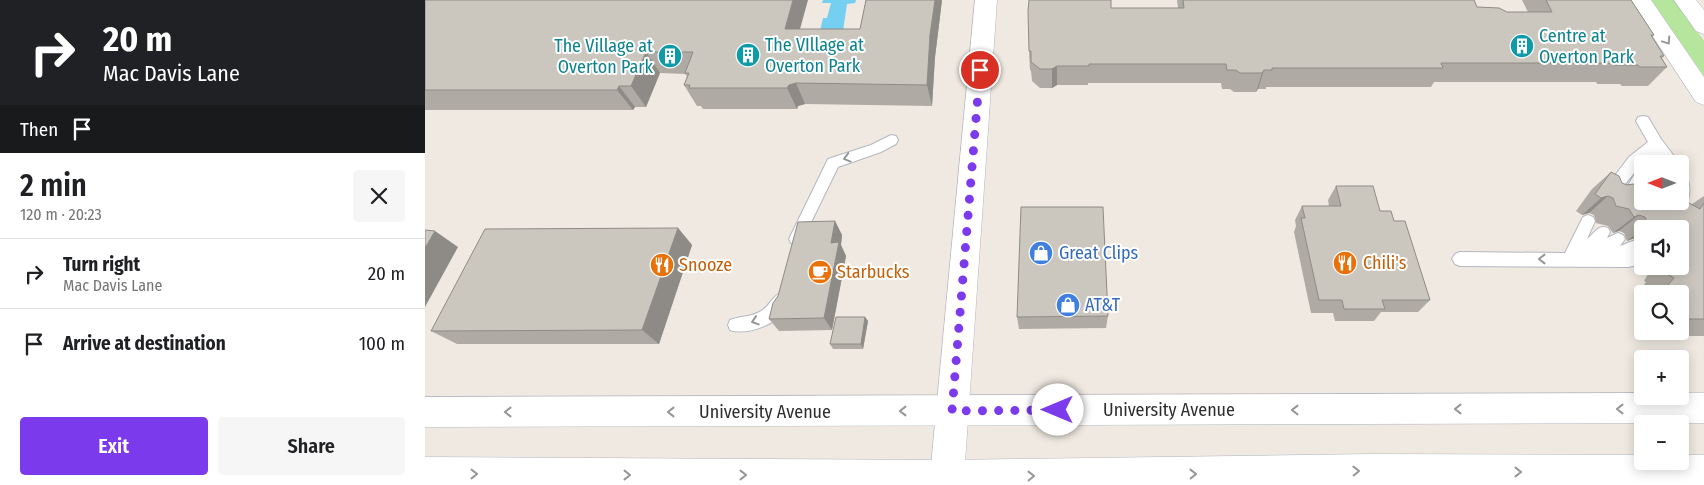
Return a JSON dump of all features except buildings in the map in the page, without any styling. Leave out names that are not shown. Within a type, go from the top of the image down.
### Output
[{"type":"main road","points":[[947,477],[986,0]]},
{"type":"main road","points":[[1640,0],[1704,96]]},
{"type":"main road","points":[[1685,0],[1704,26]]},
{"type":"main road","name":"University Avenue","points":[[425,412],[1704,408]]},
{"type":"main road","points":[[425,474],[947,477],[1373,471],[1704,472]]},
{"type":"lane","points":[[1643,121],[1662,155]]},
{"type":"lane","points":[[791,256],[796,237],[833,164],[845,158],[874,151],[891,140]]},
{"type":"lane","points":[[1651,155],[1656,143]]},
{"type":"lane","points":[[1656,143],[1658,155]]},
{"type":"lane","points":[[1656,143],[1666,155]]},
{"type":"lane","points":[[1608,195],[1634,161],[1656,143]]},
{"type":"lane","points":[[1627,199],[1634,188]]},
{"type":"lane","points":[[1675,214],[1677,210]]},
{"type":"lane","points":[[1569,259],[1588,221]]},
{"type":"lane","points":[[1569,259],[1598,239],[1603,232]]},
{"type":"lane","points":[[1569,259],[1618,239]]},
{"type":"lane","points":[[1460,259],[1628,260],[1634,255]]},
{"type":"lane","points":[[736,325],[753,323],[768,316],[780,303],[785,284]]},
{"type":"green space","points":[[1645,0],[1675,0],[1704,41],[1704,87]]},
{"type":"water","points":[[823,0],[856,0],[855,3],[847,4],[843,31],[820,31],[823,18],[827,18],[831,3],[822,3]]},
{"type":"place","name":"Centre at Overton Park","points":[[1522,46]]},
{"type":"place","name":"The VIllage at Overton Park","points":[[748,55]]},
{"type":"place","name":"The Village at Overton Park","points":[[670,56]]},
{"type":"place","name":"Great Clips","points":[[1041,253]]},
{"type":"place","name":"Chili's","points":[[1345,263]]},
{"type":"place","name":"Snooze","points":[[662,265]]},
{"type":"place","name":"Starbucks","points":[[820,272]]},
{"type":"place","name":"AT&T","points":[[1068,305]]},
{"type":"route","points":[[980,70],[952,411],[1058,410]]}]
